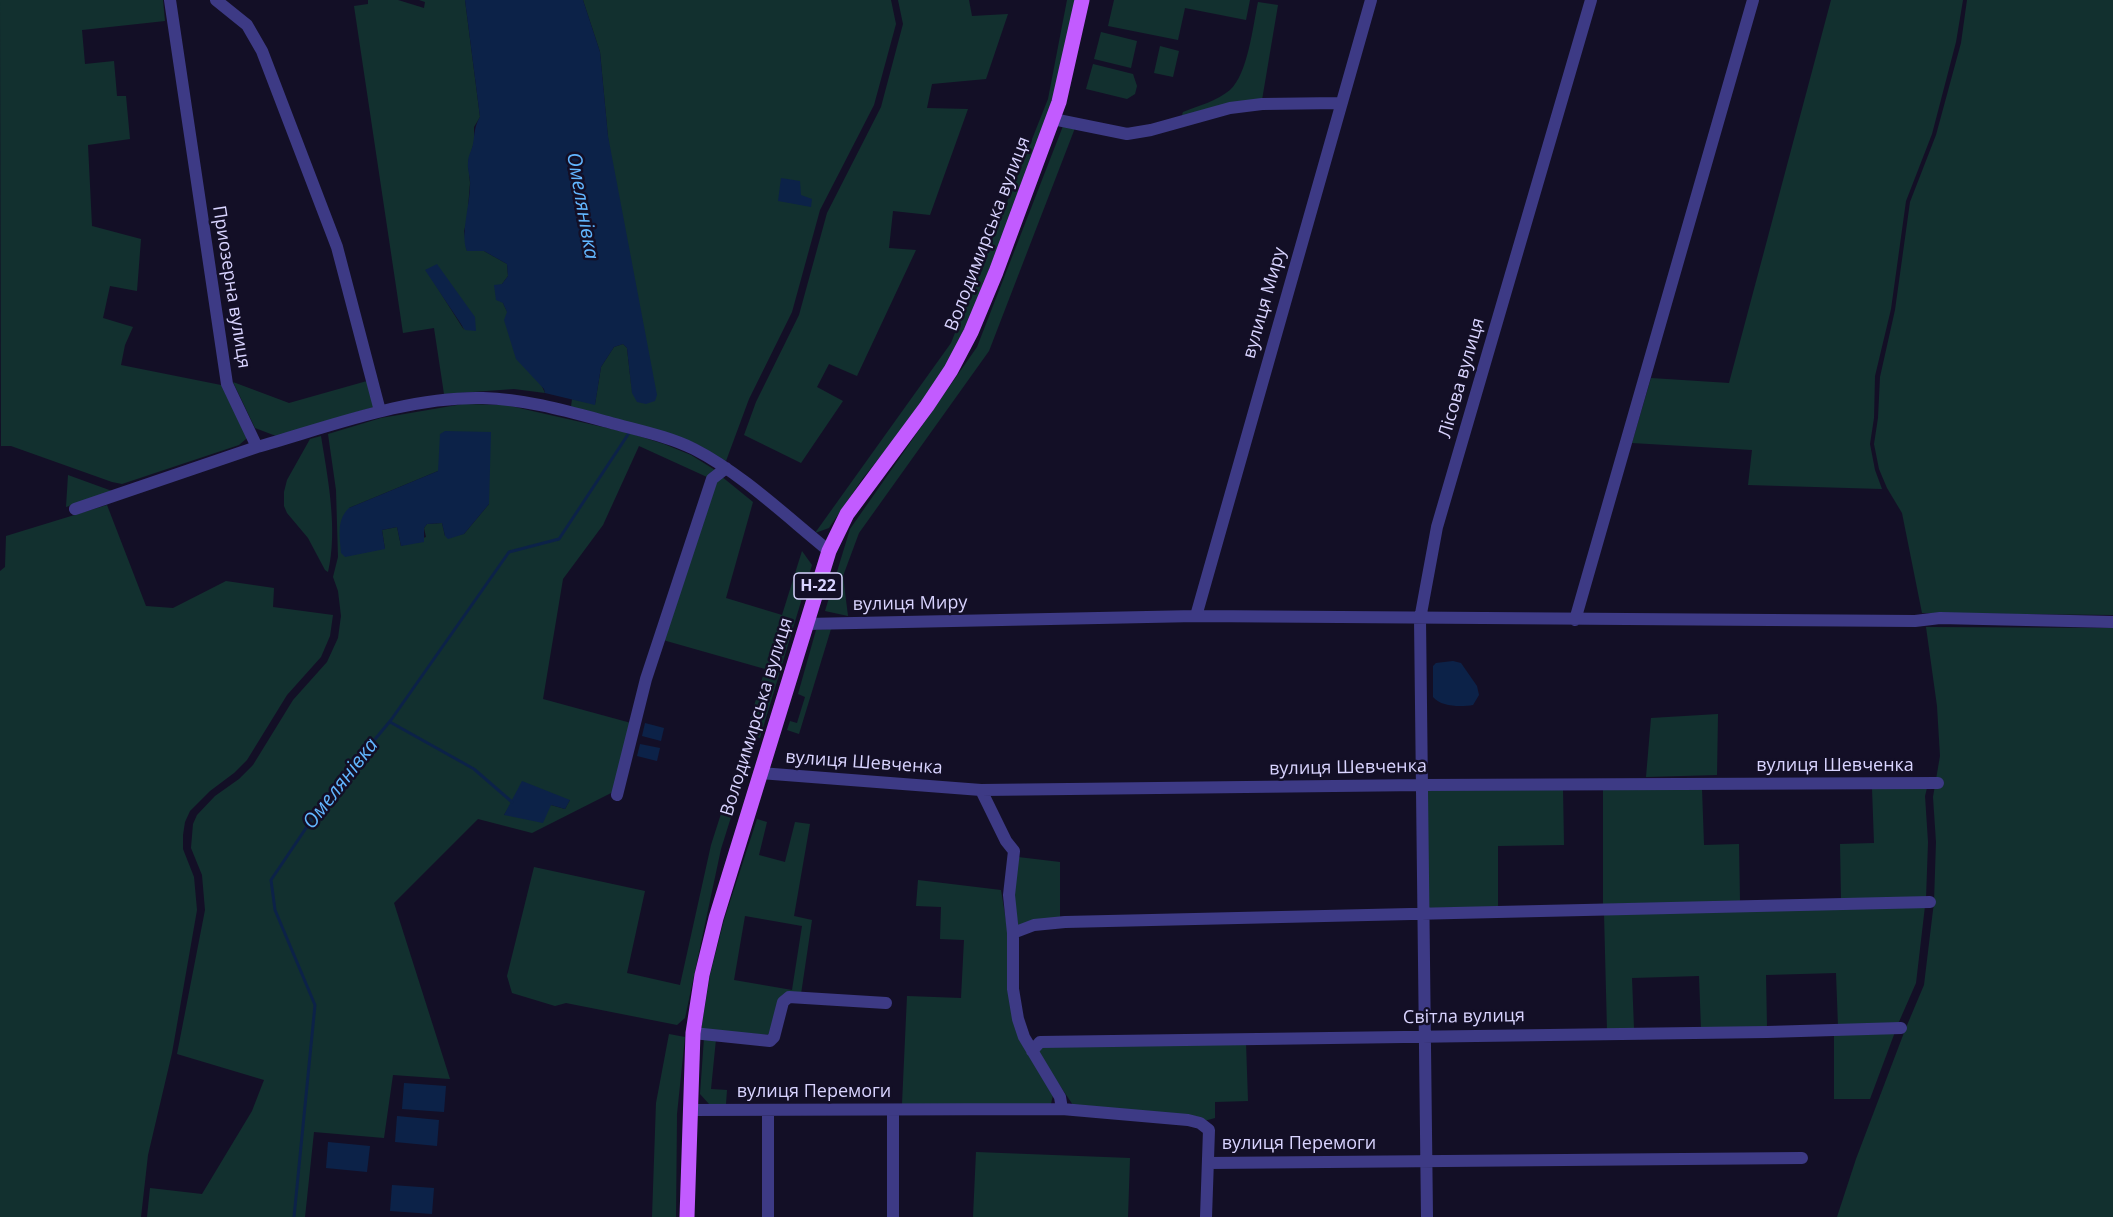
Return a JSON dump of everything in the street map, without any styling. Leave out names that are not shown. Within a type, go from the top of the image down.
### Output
[{"type":"main road","name":"Володимирська вулиця","points":[[687,1217],[693,1033],[702,975],[716,918],[829,550],[836,532],[858,497],[927,405],[961,353],[983,306],[1059,102],[1082,0]]},
{"type":"street","name":"Приозерна вулиця","points":[[170,0],[227,384],[257,447]]},
{"type":"street","points":[[216,0],[247,25],[262,51],[337,247],[380,411]]},
{"type":"street","name":"вулиця Миру","points":[[1196,616],[1371,0]]},
{"type":"street","name":"Лісова вулиця","points":[[1427,1217],[1420,619],[1437,527],[1591,0]]},
{"type":"street","points":[[1575,620],[1753,0]]},
{"type":"street","points":[[1053,119],[1127,134],[1151,130],[1230,108],[1262,104],[1340,104]]},
{"type":"street","points":[[75,508],[257,447],[380,411],[461,398],[506,400],[570,412],[665,438],[694,449],[726,468],[829,550]]},
{"type":"street","points":[[617,795],[646,679],[708,490],[712,479],[726,468]]},
{"type":"street","name":"вулиця Миру","points":[[806,624],[1196,616],[1420,619]]},
{"type":"street","points":[[1420,619],[1915,621],[1940,618],[2113,622]]},
{"type":"street","name":"вулиця Шевченка","points":[[760,773],[981,790],[1938,783]]},
{"type":"street","points":[[981,790],[1006,841],[1014,851],[1009,895],[1013,933],[1013,989],[1017,1019],[1024,1037],[1060,1097],[1062,1110]]},
{"type":"street","points":[[1013,933],[1034,925],[1065,922],[1930,902]]},
{"type":"street","points":[[693,1033],[770,1041],[774,1037],[783,1002],[789,997],[886,1003]]},
{"type":"street","name":"Світла вулиця","points":[[1032,1051],[1040,1042],[1767,1032],[1901,1028]]},
{"type":"street","name":"вулиця Перемоги","points":[[689,1110],[1062,1110],[1188,1120],[1200,1123],[1209,1130],[1208,1163],[1802,1158]]},
{"type":"street","points":[[768,1110],[768,1217]]},
{"type":"street","points":[[893,1110],[893,1217]]},
{"type":"street","points":[[1206,1217],[1208,1163]]},
{"type":"green space","points":[[0,0],[163,0],[165,21],[82,30],[85,64],[114,61],[117,96],[126,96],[130,139],[88,145],[92,226],[141,239],[137,291],[110,286],[103,318],[133,327],[125,345],[121,365],[221,385],[247,433],[246,439],[239,445],[122,484],[11,446],[1,446]]},
{"type":"green space","points":[[368,0],[398,0],[424,8],[425,2],[419,0],[465,0],[480,117],[474,127],[474,142],[468,162],[470,183],[464,231],[467,251],[484,251],[507,264],[508,276],[502,284],[503,303],[545,393],[514,389],[444,394],[434,328],[403,333],[354,6],[368,4]],"holes":[[[437,265],[464,330],[426,270]]]},
{"type":"green space","points":[[583,0],[891,0],[896,24],[874,105],[820,210],[792,312],[749,399],[726,461],[695,443],[571,407],[572,399],[595,404],[601,367],[614,347],[623,344],[627,348],[632,393],[600,52]]},
{"type":"green space","points":[[898,0],[969,0],[972,16],[1008,14],[986,79],[932,84],[927,108],[968,109],[930,215],[893,211],[889,248],[916,250],[857,376],[829,364],[817,387],[843,401],[801,463],[744,435],[756,402],[799,315],[827,213],[881,107],[903,24]]},
{"type":"green space","points":[[1067,0],[1078,0],[1055,102],[957,351],[924,403],[863,478],[829,528],[815,533],[951,343],[1048,99]]},
{"type":"green space","points":[[1114,0],[1250,0],[1246,20],[1185,8],[1178,40],[1108,26]]},
{"type":"green space","points":[[1831,0],[1963,0],[1956,42],[1932,134],[1906,201],[1891,309],[1875,376],[1874,418],[1870,444],[1875,470],[1882,489],[1748,485],[1752,450],[1632,443],[1651,378],[1729,383]]},
{"type":"green space","points":[[1967,0],[2113,0],[2113,615],[1922,613],[1902,513],[1879,469],[1874,444],[1880,377],[1895,310],[1910,202],[1936,135],[1961,43]]},
{"type":"green space","points":[[1258,2],[1278,5],[1262,100],[1181,118],[1183,112],[1219,97],[1236,83],[1249,49]]},
{"type":"green space","points":[[1101,32],[1137,41],[1131,68],[1094,59]]},
{"type":"green space","points":[[1160,46],[1179,51],[1173,77],[1154,73]]},
{"type":"green space","points":[[1093,64],[1133,74],[1137,86],[1135,94],[1127,99],[1086,89]]},
{"type":"green space","points":[[1063,126],[1075,128],[989,351],[859,533],[843,576],[848,616],[825,611],[850,529],[977,347]]},
{"type":"green space","points":[[367,381],[374,407],[276,436],[255,428],[233,382],[289,403]]},
{"type":"green space","points":[[463,404],[506,405],[629,433],[691,455],[715,470],[707,477],[639,446],[603,525],[563,579],[543,699],[631,723],[615,791],[532,833],[478,819],[394,903],[450,1079],[393,1075],[384,1138],[314,1132],[305,1217],[147,1217],[150,1188],[202,1194],[252,1111],[264,1080],[177,1054],[205,910],[202,875],[191,848],[193,824],[197,815],[215,796],[239,779],[253,765],[293,700],[327,662],[338,638],[341,616],[338,591],[333,577],[338,557],[336,490],[328,434],[381,418]],"holes":[[[438,471],[489,504],[464,534],[445,536],[442,523],[427,524],[424,528],[426,537],[401,546],[397,527],[382,530],[385,549],[349,508]],[[570,800],[565,809],[551,805],[504,815],[512,802]]]},
{"type":"green space","points":[[321,436],[332,522],[328,572],[308,538],[284,506],[287,480],[310,439]]},
{"type":"green space","points":[[68,475],[112,491],[66,507]]},
{"type":"green space","points":[[721,476],[753,502],[726,598],[782,615],[802,551],[812,565],[760,738],[746,733],[765,669],[663,640],[713,481]]},
{"type":"green space","points":[[107,505],[146,606],[173,608],[226,581],[274,588],[273,607],[333,615],[330,636],[321,657],[287,695],[247,760],[190,811],[185,822],[183,849],[194,877],[197,910],[172,1053],[148,1155],[141,1217],[0,1217],[0,571],[5,567],[6,536]]},
{"type":"green space","points":[[1926,627],[2113,628],[2113,1217],[1837,1217],[1856,1159],[1924,985],[1934,902],[1936,842],[1933,797],[1940,756],[1937,706]]},
{"type":"green space","points":[[831,629],[799,734],[787,730],[790,721],[797,723],[805,697],[798,694],[816,630]]},
{"type":"green space","points":[[1718,714],[1717,775],[1646,777],[1651,718]]},
{"type":"green space","points":[[1872,788],[1927,788],[1925,796],[1928,842],[1926,898],[1841,899],[1840,844],[1874,843]]},
{"type":"green space","points":[[1563,789],[1564,845],[1498,846],[1498,907],[1428,908],[1427,790]]},
{"type":"green space","points":[[1603,789],[1702,789],[1704,845],[1739,844],[1740,902],[1603,904]]},
{"type":"green space","points":[[727,795],[737,798],[721,849],[685,1018],[677,1025],[566,1003],[555,1006],[512,993],[507,976],[534,867],[645,891],[627,973],[680,985],[711,845]]},
{"type":"green space","points":[[757,819],[767,822],[759,855],[785,862],[795,822],[810,824],[794,916],[812,920],[801,994],[788,993],[771,1035],[701,1030],[710,975],[724,920]],"holes":[[[745,916],[802,926],[792,990],[734,980]]]},
{"type":"green space","points":[[1018,857],[1060,862],[1060,918],[1018,927],[1014,895]]},
{"type":"green space","points":[[918,880],[1001,890],[1008,933],[1008,989],[1053,1095],[1051,1104],[902,1104],[907,996],[961,998],[964,940],[940,939],[941,907],[916,906]]},
{"type":"green space","points":[[1925,906],[1916,983],[1898,1024],[1838,1026],[1836,973],[1766,975],[1767,1028],[1701,1029],[1699,976],[1632,978],[1634,1029],[1607,1030],[1604,913]]},
{"type":"green space","points":[[1895,1032],[1870,1099],[1834,1099],[1834,1034]]},
{"type":"green space","points":[[669,1034],[685,1037],[677,1114],[676,1217],[652,1217],[656,1103]]},
{"type":"green space","points":[[704,1038],[716,1039],[711,1089],[727,1090],[726,1104],[709,1104],[700,1094]]},
{"type":"green space","points":[[1246,1043],[1248,1101],[1215,1102],[1215,1118],[1204,1121],[1073,1105],[1037,1052],[1042,1046]]},
{"type":"green space","points":[[976,1152],[1130,1158],[1128,1217],[973,1217]]},
{"type":"water","points":[[465,0],[583,0],[600,52],[608,136],[657,395],[655,401],[646,404],[637,402],[632,393],[627,348],[623,344],[614,347],[601,367],[595,405],[545,393],[544,389],[516,359],[504,320],[507,312],[503,303],[496,300],[494,285],[502,284],[508,276],[507,264],[484,251],[467,251],[465,245],[470,193],[468,160],[480,117]]},
{"type":"water","points":[[781,178],[800,181],[801,195],[812,199],[811,207],[778,201]]},
{"type":"water","points":[[437,264],[475,317],[476,331],[465,330],[425,270]]},
{"type":"water","points":[[445,431],[491,432],[489,504],[464,534],[448,539],[442,523],[427,524],[424,528],[424,542],[401,546],[397,527],[382,530],[385,549],[345,557],[341,553],[340,523],[345,513],[349,508],[438,471],[440,434]]},
{"type":"water","points":[[1453,661],[1461,663],[1477,686],[1479,695],[1473,705],[1457,706],[1441,703],[1433,697],[1433,666],[1436,663]]},
{"type":"water","points":[[645,723],[664,728],[661,741],[642,736]]},
{"type":"water","points":[[640,744],[660,748],[657,761],[637,756]]},
{"type":"water","points":[[522,781],[570,800],[565,809],[551,805],[543,823],[504,815]]},
{"type":"water","points":[[404,1083],[446,1086],[444,1112],[402,1109]]},
{"type":"water","points":[[397,1116],[439,1120],[437,1146],[395,1142]]},
{"type":"water","points":[[328,1142],[370,1146],[367,1172],[326,1168]]},
{"type":"water","points":[[392,1185],[434,1188],[432,1214],[390,1211]]},
{"type":"waterway","name":"Омелянівка","points":[[294,1217],[315,1005],[275,910],[271,880],[327,797],[391,720],[509,552],[559,539],[629,433]]},
{"type":"waterway","points":[[390,722],[474,769],[512,802]]}]
